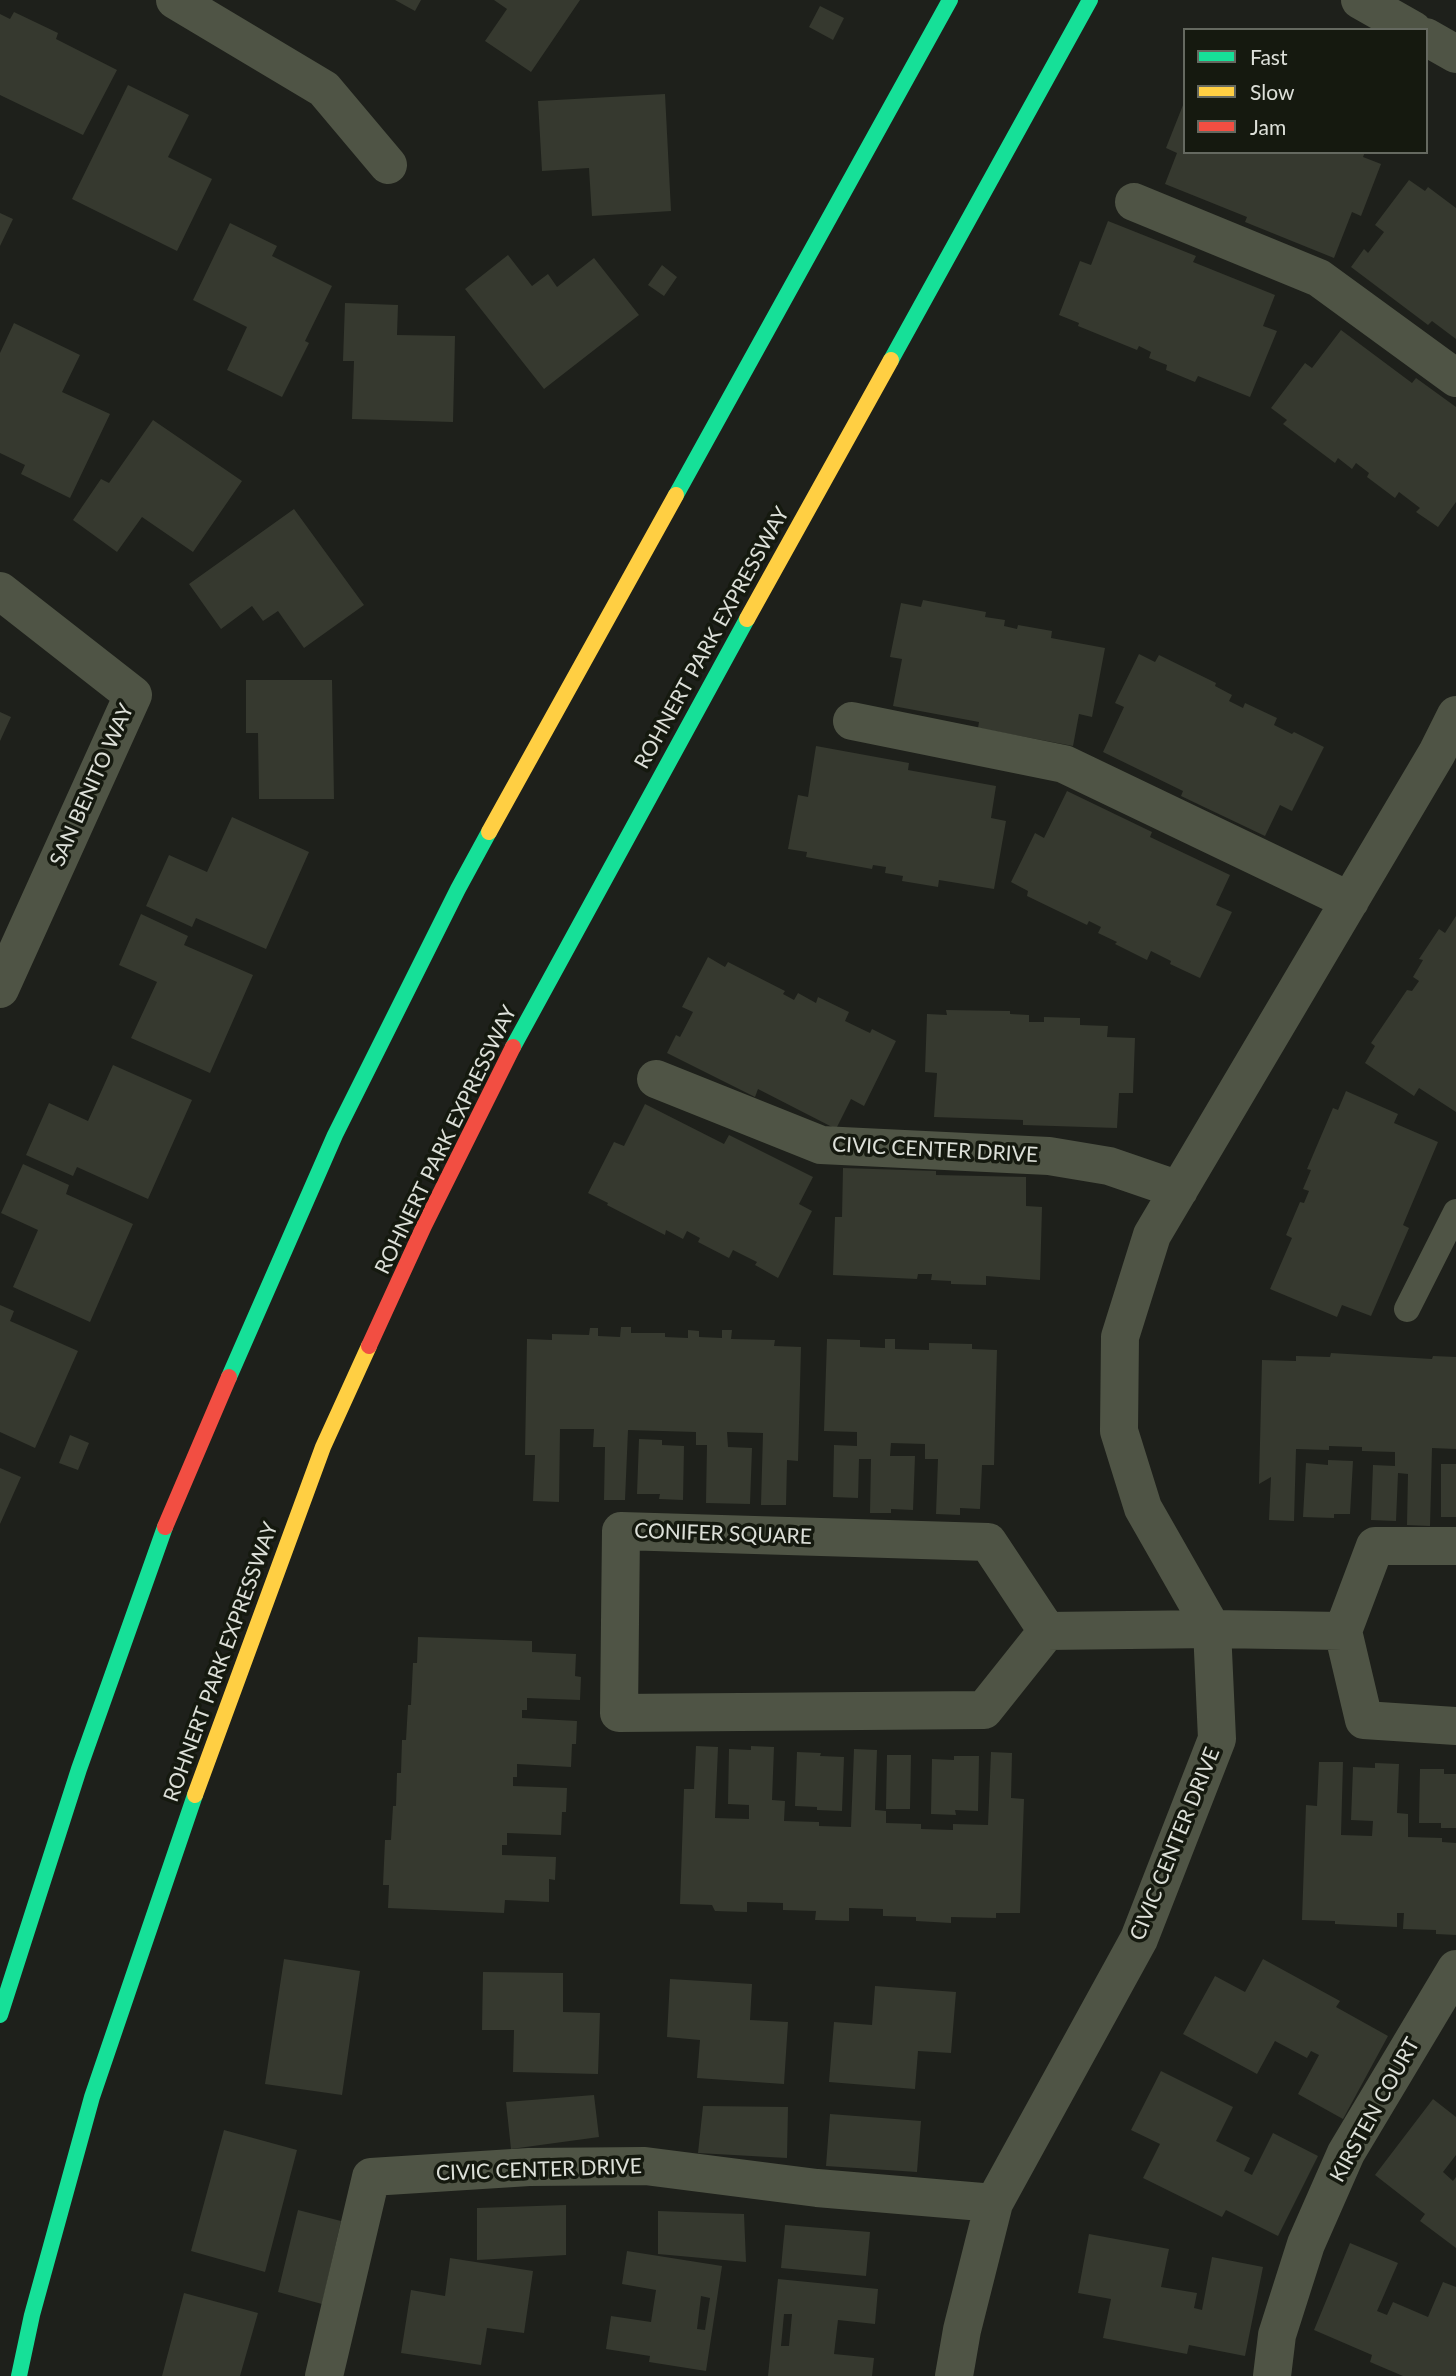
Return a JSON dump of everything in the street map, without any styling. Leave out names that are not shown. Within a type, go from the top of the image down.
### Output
[{"type":"main road","points":[[0,2015],[79,1769],[171,1511],[335,1136],[458,889],[950,0]]},
{"type":"main road","name":"ROHNERT PARK EXPRESSWAY","points":[[19,2376],[32,2315],[92,2097],[226,1708],[323,1447],[424,1226],[508,1057],[652,790],[1090,0]]},
{"type":"street","points":[[175,0],[324,89],[388,165]]},
{"type":"street","points":[[1360,0],[1409,28]]},
{"type":"street","points":[[1428,38],[1456,54]]},
{"type":"street","points":[[1134,202],[1319,278],[1456,377]]},
{"type":"street","name":"SAN BENITO WAY","points":[[0,591],[133,695],[0,989]]},
{"type":"street","name":"CIVIC CENTER DRIVE","points":[[954,2376],[962,2330],[994,2203],[1139,1939],[1217,1739],[1212,1629],[1143,1508],[1119,1431],[1120,1337],[1152,1235],[1350,901],[1447,758],[1456,715]]},
{"type":"street","points":[[852,722],[1064,764],[1350,901]]},
{"type":"street","name":"CIVIC CENTER DRIVE","points":[[656,1079],[821,1145],[1049,1156],[1109,1166],[1180,1190]]},
{"type":"street","name":"CONIFER SQUARE","points":[[621,1531],[988,1542],[1046,1631],[984,1710],[620,1713],[621,1531]]},
{"type":"street","points":[[1456,1546],[1375,1546],[1343,1631],[1364,1720],[1456,1726]]},
{"type":"street","points":[[1046,1631],[1343,1631]]},
{"type":"street","name":"KIRSTEN COURT","points":[[1272,2376],[1277,2335],[1306,2244],[1346,2153],[1456,1969]]},
{"type":"street","name":"CIVIC CENTER DRIVE","points":[[324,2376],[371,2177],[529,2166],[645,2166],[817,2188],[994,2203]]},
{"type":"lane","points":[[1407,1309],[1456,1212]]},
{"type":"building","points":[[395,0],[421,0],[415,11]]},
{"type":"building","points":[[494,0],[580,0],[531,72],[485,41],[507,9]]},
{"type":"building","points":[[820,6],[844,18],[833,40],[809,27]]},
{"type":"building","points":[[14,12],[58,33],[56,39],[117,70],[83,135],[0,95],[0,14],[10,19]]},
{"type":"building","points":[[128,85],[189,115],[168,157],[212,179],[177,251],[72,199]]},
{"type":"building","points":[[665,94],[671,211],[592,216],[589,168],[542,171],[538,101]]},
{"type":"building","points":[[1183,105],[1183,154],[1364,154],[1363,157],[1381,164],[1361,216],[1352,212],[1334,258],[1245,222],[1247,217],[1165,184],[1177,153],[1166,148]]},
{"type":"building","points":[[1409,180],[1425,191],[1428,187],[1456,208],[1456,339],[1432,321],[1428,325],[1351,267],[1364,249],[1368,253],[1384,232],[1375,225]]},
{"type":"building","points":[[0,213],[13,219],[0,246]]},
{"type":"building","points":[[1108,221],[1196,256],[1193,262],[1275,295],[1263,326],[1277,331],[1250,397],[1198,376],[1195,382],[1166,370],[1167,365],[1149,358],[1151,352],[1139,346],[1137,350],[1078,326],[1079,323],[1059,315],[1080,261],[1091,265]]},
{"type":"building","points":[[230,223],[277,246],[272,256],[332,286],[305,341],[309,343],[282,397],[227,370],[247,327],[193,300]]},
{"type":"building","points":[[508,255],[532,286],[548,274],[557,287],[594,258],[639,315],[544,389],[465,289]]},
{"type":"building","points":[[662,265],[677,277],[664,296],[648,285]]},
{"type":"building","points":[[345,303],[398,305],[397,335],[455,336],[453,422],[352,419],[354,361],[343,361]]},
{"type":"building","points":[[14,323],[80,355],[62,392],[110,414],[70,498],[21,474],[25,465],[0,453],[0,353]]},
{"type":"building","points":[[1341,330],[1412,383],[1416,378],[1456,407],[1456,502],[1438,527],[1416,512],[1420,508],[1399,492],[1395,498],[1367,477],[1369,473],[1356,463],[1352,469],[1338,458],[1335,463],[1283,424],[1287,420],[1271,408],[1305,363],[1312,368]]},
{"type":"building","points":[[153,420],[242,481],[193,552],[142,517],[117,552],[73,520],[101,479],[109,483]]},
{"type":"building","points":[[294,509],[364,605],[304,648],[278,611],[263,621],[252,606],[221,629],[189,584]]},
{"type":"building","points":[[923,600],[986,612],[985,617],[1005,620],[1004,626],[1017,629],[1018,625],[1052,631],[1051,638],[1105,648],[1092,717],[1079,714],[1073,746],[978,728],[979,722],[893,706],[902,659],[890,657],[901,603],[921,607]]},
{"type":"building","points":[[1139,654],[1155,662],[1159,655],[1216,683],[1215,686],[1232,695],[1229,701],[1243,708],[1245,703],[1277,718],[1274,725],[1324,747],[1292,811],[1280,805],[1265,836],[1181,796],[1183,791],[1103,752],[1124,707],[1115,703]]},
{"type":"building","points":[[246,680],[332,680],[334,799],[259,799],[258,733],[246,733]]},
{"type":"building","points":[[0,712],[11,717],[0,741]]},
{"type":"building","points":[[816,746],[909,763],[908,770],[996,786],[991,818],[1006,821],[994,889],[939,880],[938,887],[902,881],[903,876],[885,873],[886,867],[873,865],[872,869],[806,857],[807,852],[788,849],[798,795],[808,797]]},
{"type":"building","points":[[1067,791],[1152,832],[1150,837],[1230,875],[1216,905],[1232,912],[1200,978],[1170,964],[1171,961],[1151,951],[1147,960],[1115,944],[1117,942],[1098,933],[1101,927],[1089,921],[1087,925],[1027,896],[1028,891],[1011,882],[1035,833],[1044,838]]},
{"type":"building","points":[[232,817],[309,852],[266,949],[196,918],[192,927],[146,906],[169,855],[207,872]]},
{"type":"building","points":[[141,914],[188,936],[184,945],[253,975],[210,1073],[131,1038],[157,982],[119,965]]},
{"type":"building","points":[[1456,916],[1456,1112],[1419,1088],[1414,1096],[1365,1063],[1375,1046],[1371,1043],[1407,990],[1412,991],[1419,981],[1413,977],[1423,960],[1419,959],[1439,929],[1445,933]]},
{"type":"building","points":[[708,957],[725,967],[728,962],[785,991],[783,994],[794,1000],[798,993],[816,1003],[818,997],[849,1012],[845,1021],[870,1033],[872,1029],[896,1041],[864,1106],[851,1099],[836,1129],[758,1089],[755,1097],[667,1053],[676,1035],[680,1037],[693,1012],[682,1007]]},
{"type":"building","points":[[946,1010],[1010,1011],[1010,1014],[1029,1015],[1029,1022],[1044,1022],[1044,1017],[1080,1018],[1080,1025],[1108,1026],[1107,1037],[1135,1038],[1133,1093],[1119,1093],[1117,1128],[1023,1125],[1023,1120],[934,1117],[937,1073],[925,1072],[927,1014],[947,1015]]},
{"type":"building","points":[[113,1065],[192,1100],[148,1199],[77,1167],[73,1176],[26,1155],[49,1103],[88,1121]]},
{"type":"building","points":[[1346,1091],[1398,1114],[1394,1123],[1438,1142],[1403,1225],[1409,1228],[1371,1316],[1342,1305],[1337,1317],[1270,1289],[1292,1238],[1286,1235],[1300,1202],[1304,1203],[1309,1191],[1303,1189],[1311,1170],[1307,1169],[1333,1108],[1338,1110]]},
{"type":"building","points":[[645,1104],[724,1144],[729,1135],[813,1177],[799,1204],[812,1211],[778,1278],[755,1265],[757,1262],[733,1250],[729,1258],[698,1242],[700,1238],[687,1231],[683,1239],[666,1230],[665,1235],[588,1193],[614,1142],[624,1146]]},
{"type":"building","points":[[23,1164],[69,1185],[66,1194],[133,1224],[90,1322],[13,1287],[38,1230],[1,1213]]},
{"type":"building","points":[[843,1168],[936,1171],[936,1175],[1026,1177],[1026,1206],[1042,1207],[1040,1280],[986,1276],[986,1285],[951,1284],[951,1281],[931,1280],[932,1274],[918,1274],[917,1279],[833,1275],[835,1217],[842,1217]]},
{"type":"building","points":[[0,1305],[14,1311],[10,1321],[78,1351],[35,1448],[0,1432]]},
{"type":"building","points":[[621,1327],[631,1327],[631,1333],[665,1333],[665,1337],[688,1338],[688,1330],[699,1331],[699,1337],[722,1338],[722,1330],[732,1330],[731,1339],[775,1340],[774,1346],[801,1347],[798,1461],[787,1460],[786,1505],[761,1505],[763,1433],[727,1432],[728,1447],[752,1448],[750,1504],[706,1503],[707,1445],[696,1445],[696,1432],[628,1430],[625,1500],[604,1500],[605,1447],[593,1447],[594,1429],[560,1429],[559,1502],[533,1501],[535,1455],[525,1455],[527,1339],[552,1340],[552,1334],[589,1335],[590,1328],[598,1328],[598,1336],[620,1337]]},
{"type":"building","points":[[827,1339],[860,1340],[860,1347],[885,1348],[885,1339],[895,1339],[895,1349],[929,1350],[929,1343],[972,1344],[972,1349],[997,1350],[994,1465],[982,1465],[980,1509],[960,1508],[960,1515],[936,1514],[938,1459],[925,1459],[925,1444],[891,1443],[890,1456],[915,1456],[913,1510],[891,1509],[891,1513],[870,1513],[871,1459],[859,1459],[858,1498],[833,1497],[834,1445],[857,1446],[857,1432],[824,1431]]},
{"type":"building","points":[[1331,1353],[1432,1359],[1433,1356],[1456,1357],[1456,1449],[1432,1448],[1430,1526],[1407,1525],[1408,1474],[1398,1473],[1396,1521],[1371,1520],[1373,1465],[1395,1466],[1395,1452],[1362,1451],[1362,1447],[1296,1449],[1294,1521],[1269,1520],[1271,1477],[1259,1484],[1262,1360],[1296,1361],[1296,1356],[1330,1357]]},
{"type":"building","points":[[70,1435],[89,1443],[78,1470],[59,1463]]},
{"type":"building","points":[[639,1439],[662,1440],[662,1445],[684,1446],[683,1500],[659,1499],[660,1494],[637,1494]]},
{"type":"building","points":[[1328,1460],[1353,1461],[1350,1514],[1334,1514],[1334,1518],[1303,1517],[1306,1463],[1328,1465]]},
{"type":"building","points":[[1441,1464],[1456,1464],[1456,1517],[1441,1517]]},
{"type":"building","points":[[0,1468],[21,1477],[0,1524]]},
{"type":"building","points":[[418,1637],[532,1641],[532,1652],[576,1654],[575,1676],[581,1677],[580,1700],[527,1698],[527,1710],[522,1710],[522,1718],[577,1721],[571,1767],[517,1764],[517,1777],[513,1777],[513,1786],[567,1788],[561,1835],[507,1833],[507,1845],[502,1845],[502,1855],[556,1857],[555,1880],[549,1879],[549,1902],[505,1900],[504,1913],[388,1908],[389,1885],[383,1885],[385,1840],[391,1840],[397,1773],[401,1773],[402,1740],[406,1740]]},
{"type":"building","points":[[696,1746],[718,1747],[715,1818],[749,1819],[749,1805],[728,1804],[729,1749],[774,1747],[772,1800],[785,1801],[784,1821],[819,1822],[819,1826],[851,1827],[854,1749],[877,1750],[875,1810],[886,1811],[886,1823],[921,1824],[921,1829],[953,1830],[953,1824],[988,1825],[991,1752],[1012,1753],[1011,1798],[1024,1799],[1020,1913],[996,1913],[996,1918],[951,1917],[951,1923],[916,1921],[916,1917],[883,1916],[883,1909],[849,1908],[849,1921],[815,1920],[816,1911],[783,1910],[783,1903],[747,1902],[747,1912],[715,1911],[712,1905],[680,1904],[684,1789],[694,1789]]},
{"type":"building","points":[[797,1752],[844,1757],[842,1811],[795,1806]]},
{"type":"building","points":[[887,1755],[911,1755],[910,1809],[886,1809]]},
{"type":"building","points":[[954,1756],[979,1756],[978,1811],[955,1810],[956,1815],[931,1814],[932,1759],[954,1760]]},
{"type":"building","points":[[1319,1762],[1343,1762],[1341,1835],[1372,1836],[1373,1821],[1351,1820],[1353,1767],[1375,1768],[1375,1763],[1399,1764],[1397,1813],[1408,1814],[1408,1837],[1442,1838],[1442,1842],[1456,1843],[1456,1935],[1436,1934],[1436,1930],[1403,1929],[1404,1913],[1397,1913],[1397,1927],[1302,1920],[1306,1805],[1317,1806]]},
{"type":"building","points":[[1420,1769],[1444,1769],[1444,1774],[1456,1774],[1456,1828],[1441,1828],[1441,1823],[1419,1823]]},
{"type":"building","points":[[284,1959],[360,1971],[342,2095],[265,2084]]},
{"type":"building","points":[[1263,1959],[1340,2001],[1336,2007],[1388,2036],[1343,2119],[1298,2094],[1319,2055],[1311,2051],[1307,2058],[1275,2041],[1257,2074],[1183,2034],[1215,1976],[1245,1992]]},
{"type":"building","points":[[483,1972],[563,1973],[563,2012],[600,2013],[598,2074],[513,2072],[514,2030],[482,2030]]},
{"type":"building","points":[[670,1979],[752,1984],[750,2020],[788,2022],[784,2084],[697,2078],[700,2040],[667,2037]]},
{"type":"building","points":[[875,1986],[956,1992],[951,2053],[918,2051],[915,2089],[829,2082],[834,2022],[872,2025]]},
{"type":"building","points":[[1161,2071],[1233,2107],[1216,2141],[1250,2158],[1244,2171],[1252,2175],[1273,2133],[1318,2156],[1278,2236],[1226,2210],[1222,2217],[1143,2178],[1160,2144],[1131,2130]]},
{"type":"building","points":[[594,2095],[599,2137],[511,2149],[506,2102]]},
{"type":"building","points":[[1433,2099],[1456,2117],[1456,2155],[1443,2172],[1453,2181],[1456,2177],[1456,2248],[1420,2221],[1425,2214],[1375,2175]]},
{"type":"building","points":[[703,2106],[788,2107],[787,2158],[698,2153]]},
{"type":"building","points":[[830,2114],[921,2121],[917,2172],[826,2166]]},
{"type":"building","points":[[224,2130],[297,2150],[265,2272],[191,2251]]},
{"type":"building","points":[[566,2205],[566,2255],[477,2260],[477,2208]]},
{"type":"building","points":[[298,2210],[341,2221],[322,2304],[278,2292]]},
{"type":"building","points":[[658,2211],[744,2214],[746,2262],[658,2254]]},
{"type":"building","points":[[785,2225],[870,2232],[866,2276],[781,2268]]},
{"type":"building","points":[[1089,2234],[1169,2249],[1161,2287],[1197,2293],[1194,2308],[1202,2310],[1212,2257],[1263,2267],[1245,2356],[1189,2345],[1187,2354],[1103,2338],[1111,2299],[1078,2293]]},
{"type":"building","points":[[1350,2243],[1398,2263],[1377,2311],[1387,2315],[1393,2302],[1428,2317],[1443,2282],[1456,2287],[1456,2376],[1403,2376],[1370,2362],[1372,2355],[1314,2330]]},
{"type":"building","points":[[627,2251],[722,2266],[706,2371],[649,2362],[650,2356],[606,2349],[611,2316],[651,2322],[656,2290],[622,2284]],"holes":[[[701,2296],[710,2298],[705,2330],[697,2329]]]},
{"type":"building","points":[[450,2258],[533,2271],[524,2333],[487,2328],[481,2365],[401,2353],[411,2290],[445,2296]]},
{"type":"building","points":[[778,2279],[878,2289],[875,2324],[838,2320],[834,2354],[874,2358],[872,2376],[768,2376]],"holes":[[[784,2314],[792,2314],[789,2346],[781,2346]]]},
{"type":"building","points":[[184,2293],[258,2313],[240,2376],[162,2376]]},
{"type":"traffic: fast","points":[[676,495],[950,0]]},
{"type":"traffic: fast","points":[[891,360],[1090,0]]},
{"type":"traffic: fast","points":[[513,1047],[747,619]]},
{"type":"traffic: fast","points":[[229,1377],[335,1135],[489,832]]},
{"type":"traffic: fast","points":[[0,2015],[79,1769],[165,1527]]},
{"type":"traffic: fast","points":[[19,2376],[32,2315],[92,2097],[195,1795]]},
{"type":"traffic: slow","points":[[747,619],[891,360]]},
{"type":"traffic: slow","points":[[489,832],[676,495]]},
{"type":"traffic: slow","points":[[195,1795],[323,1447],[369,1346]]},
{"type":"traffic: jam","points":[[369,1346],[424,1226],[513,1047]]},
{"type":"traffic: jam","points":[[165,1527],[229,1377]]}]
